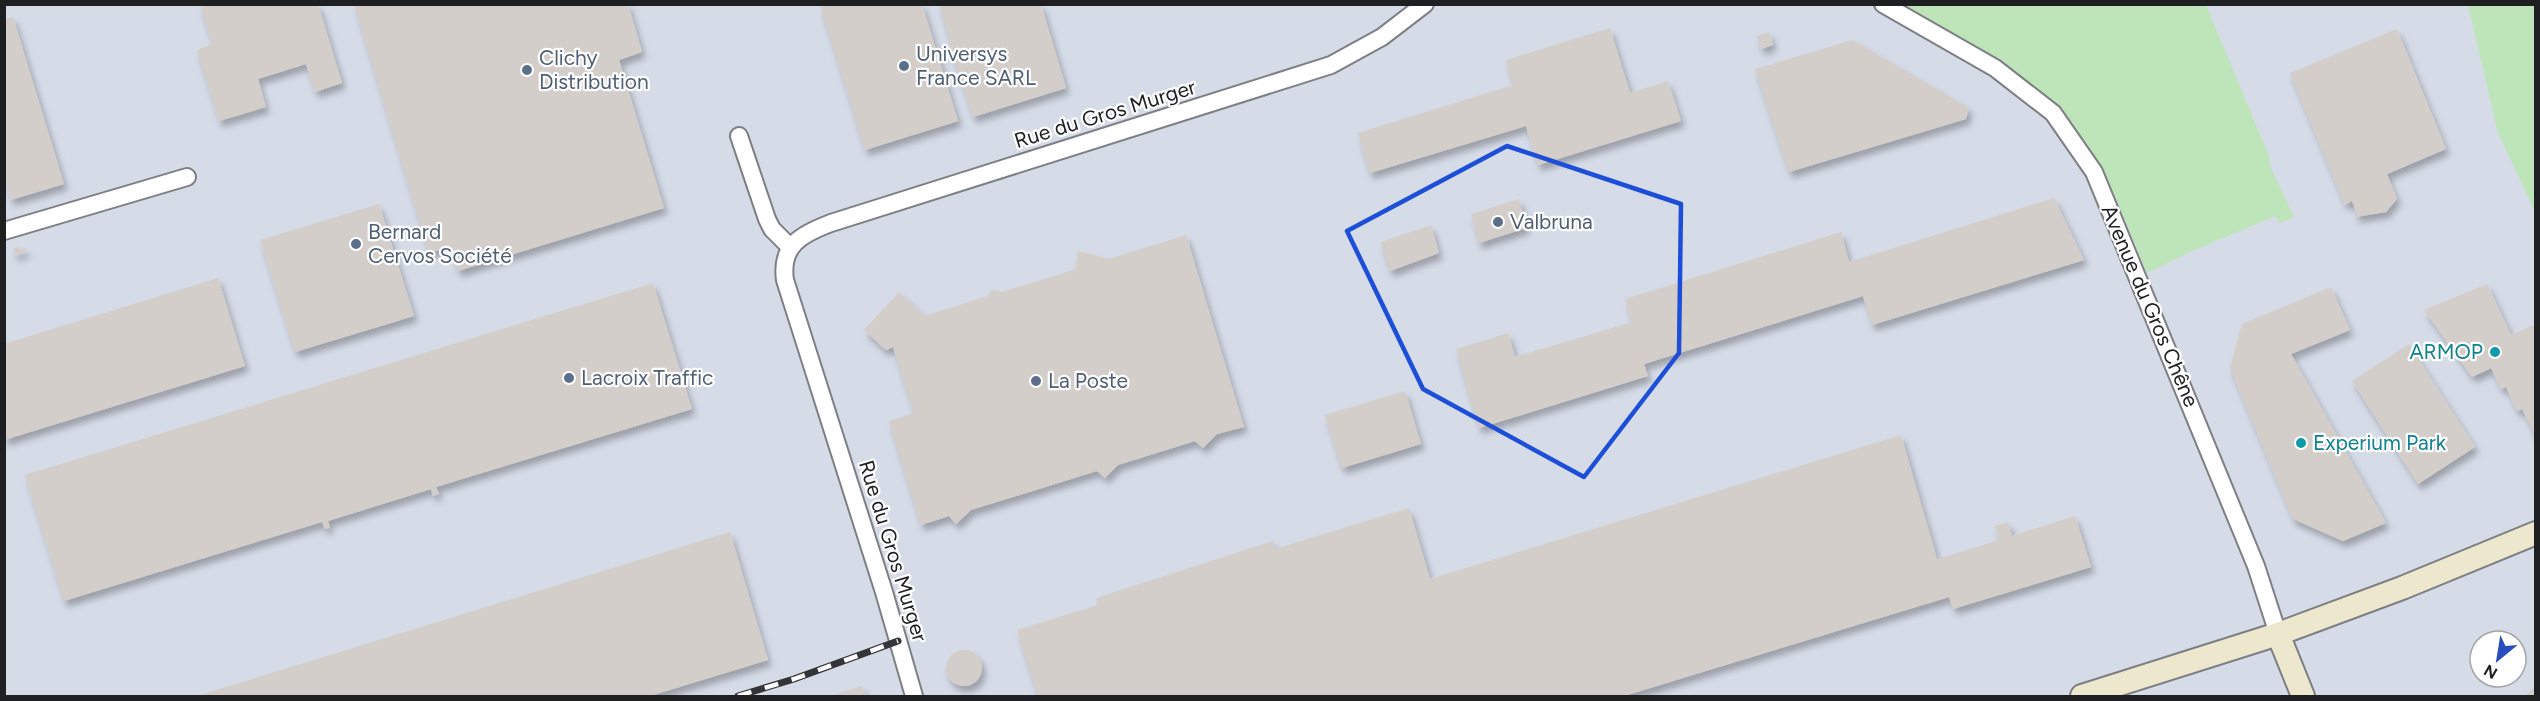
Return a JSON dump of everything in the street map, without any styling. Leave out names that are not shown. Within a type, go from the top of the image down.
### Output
[{"type":"street","name":"Rue du Gros Murger","points":[[914,696],[884,592],[785,280],[783,266],[790,248],[808,233],[831,224],[1331,66],[1382,38],[1425,4]]},
{"type":"street","name":"Avenue du Gros Chêne","points":[[1883,4],[1995,68],[2020,87],[2052,113],[2094,172],[2243,535],[2303,696]]},
{"type":"street","points":[[739,136],[767,219],[776,234],[790,248]]},
{"type":"street","points":[[4,231],[187,177]]},
{"type":"street","points":[[2082,696],[2278,634],[2402,588],[2535,533]]},
{"type":"highlighted area","points":[[1507,146],[1681,204],[1679,353],[1584,477],[1423,389],[1347,231]]},
{"type":"shaded area","points":[[4,5],[2513,5],[2536,104],[2535,696],[5,696]]},
{"type":"green space","points":[[1902,5],[2206,5],[2269,156],[2270,166],[2294,217],[2280,223],[2275,216],[2147,273],[2111,187],[2097,161],[2065,118],[2001,62]]},
{"type":"green space","points":[[2468,5],[2535,5],[2535,212],[2498,133]]},
{"type":"building","points":[[200,4],[318,4],[342,83],[315,92],[306,64],[258,79],[266,107],[219,121],[197,50],[212,44]]},
{"type":"building","points":[[354,4],[628,4],[642,52],[619,60],[664,208],[458,271],[450,247],[429,253]]},
{"type":"building","points":[[820,4],[922,4],[958,121],[865,150]]},
{"type":"building","points":[[939,4],[1041,4],[1066,88],[973,117],[949,44],[951,43]]},
{"type":"building","points":[[13,17],[64,184],[11,200],[4,178],[4,19]]},
{"type":"building","points":[[1610,28],[1630,93],[1668,81],[1681,121],[1538,165],[1526,126],[1370,173],[1358,133],[1513,85],[1506,60]]},
{"type":"building","points":[[2397,29],[2446,149],[2387,174],[2397,199],[2386,212],[2355,217],[2354,215],[2357,214],[2352,201],[2345,205],[2290,73]]},
{"type":"building","points":[[1769,32],[1773,45],[1761,49],[1757,36]]},
{"type":"building","points":[[1853,40],[1969,108],[1966,119],[1789,172],[1755,69]]},
{"type":"building","points":[[2054,198],[2084,260],[1872,325],[1863,296],[1644,364],[1648,376],[1479,428],[1456,349],[1508,333],[1515,357],[1632,322],[1625,299],[1841,232],[1849,262]]},
{"type":"building","points":[[1519,199],[1526,228],[1479,243],[1471,214]]},
{"type":"building","points":[[379,204],[414,316],[295,352],[260,240]]},
{"type":"building","points":[[1431,225],[1439,253],[1390,271],[1381,242]]},
{"type":"building","points":[[1186,235],[1244,427],[1217,434],[1203,448],[1195,441],[1118,465],[1105,478],[1097,471],[971,510],[956,524],[949,516],[921,525],[889,421],[914,413],[893,347],[886,350],[864,330],[899,292],[924,316],[988,296],[991,290],[1002,292],[1076,269],[1078,251],[1109,259]]},
{"type":"building","points":[[18,247],[19,249],[25,248],[26,252],[15,255],[13,249]]},
{"type":"building","points":[[218,278],[245,366],[4,440],[4,344]]},
{"type":"building","points":[[653,283],[692,409],[436,487],[439,494],[433,496],[431,489],[328,521],[330,528],[325,529],[322,522],[64,601],[25,475]]},
{"type":"building","name":"ARMOP","points":[[2487,284],[2511,335],[2536,324],[2536,437],[2522,409],[2517,411],[2506,387],[2501,389],[2491,368],[2472,377],[2424,310]]},
{"type":"building","name":"Experium Park","points":[[2331,287],[2350,330],[2291,354],[2386,523],[2343,541],[2293,519],[2230,368],[2242,324]]},
{"type":"building","points":[[2409,344],[2475,447],[2418,484],[2352,381]]},
{"type":"building","points":[[1405,391],[1421,444],[1342,468],[1325,415]]},
{"type":"building","points":[[1901,435],[1937,559],[1999,540],[1995,526],[2008,522],[2012,536],[2075,516],[2091,567],[1953,609],[1949,597],[1624,696],[1038,696],[1017,630],[1098,605],[1096,598],[1273,541],[1275,549],[1409,508],[1430,579]]},
{"type":"building","points":[[730,532],[768,660],[650,696],[197,696]]},
{"type":"building","points":[[964,650],[977,655],[982,668],[977,681],[964,686],[951,681],[946,668],[951,655]]},
{"type":"building","points":[[862,686],[866,696],[830,696]]},
{"type":"building","points":[[2536,686],[2536,696],[2525,696]]},
{"type":"railway","points":[[738,696],[794,679],[898,641]]},
{"type":"place","name":"Universys France SARL","points":[[904,66]]},
{"type":"place","name":"Clichy Distribution","points":[[527,70]]},
{"type":"place","name":"Valbruna","points":[[1498,222]]},
{"type":"place","name":"Bernard Cervos Société","points":[[356,244]]},
{"type":"place","name":"ARMOP","points":[[2495,352]]},
{"type":"place","name":"Lacroix Traffic","points":[[569,378]]},
{"type":"place","name":"La Poste","points":[[1036,381]]},
{"type":"place","name":"Experium Park","points":[[2301,443]]}]
